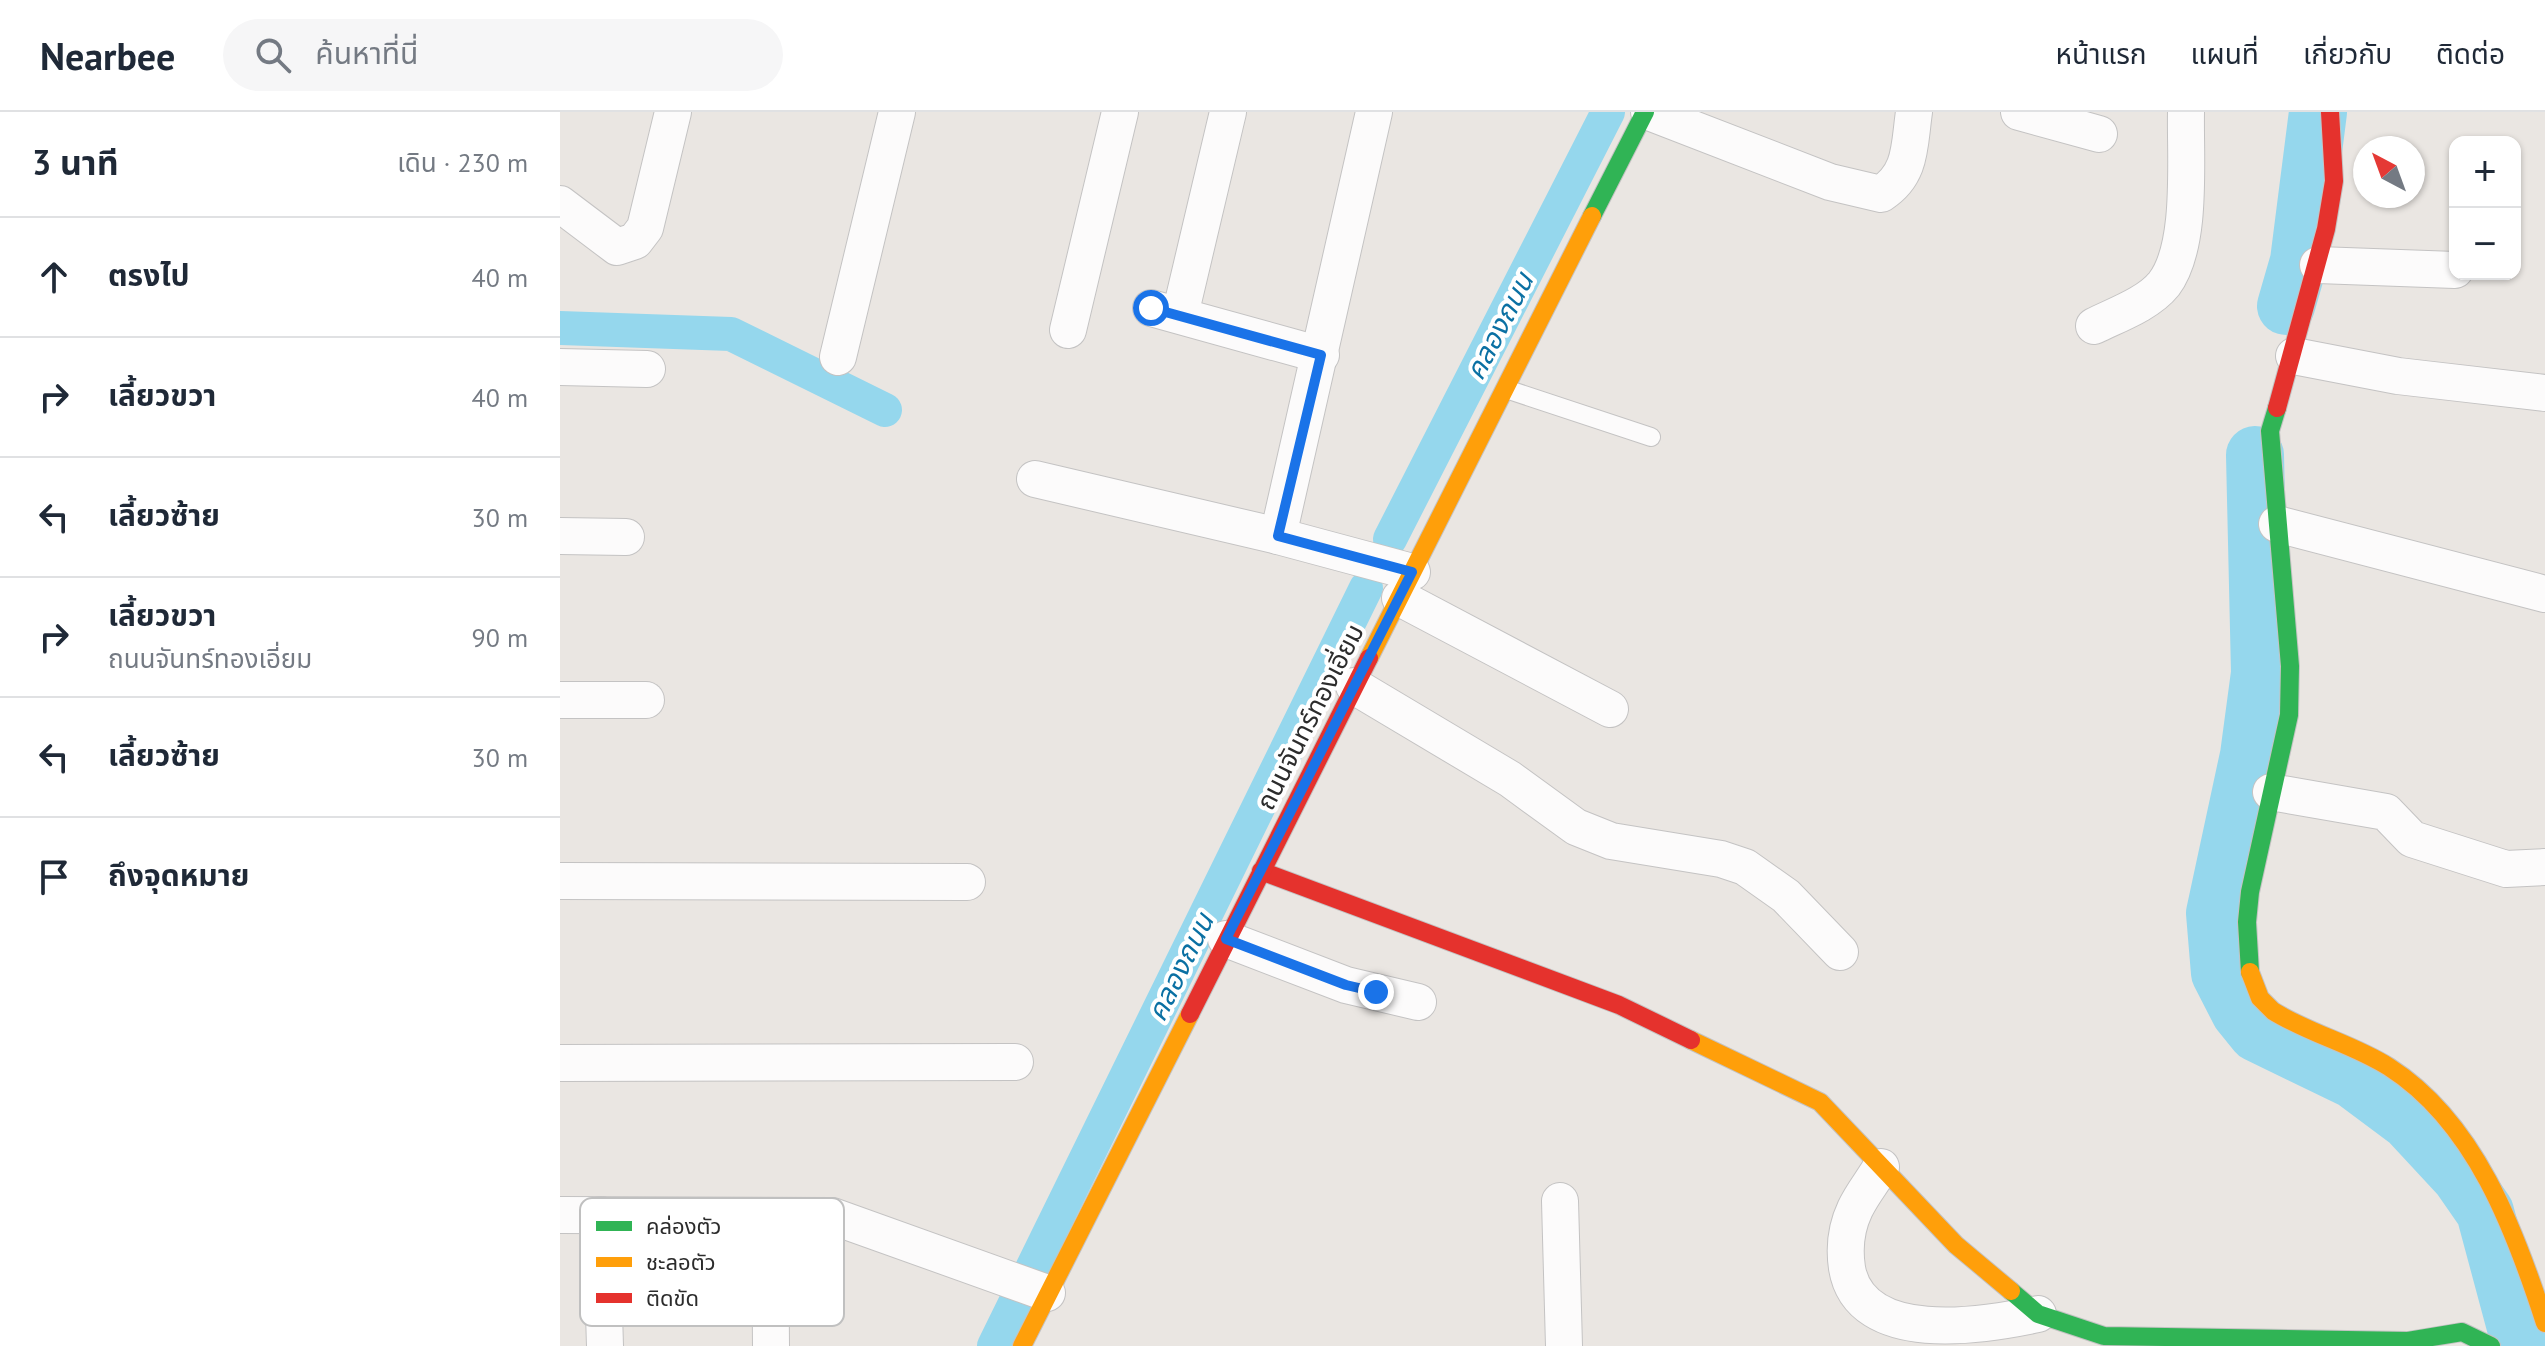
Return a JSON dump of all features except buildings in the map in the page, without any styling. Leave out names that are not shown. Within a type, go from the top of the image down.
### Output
[{"type":"street","points":[[560,204],[617,247],[635,241],[645,228],[673,112]]},
{"type":"street","points":[[838,357],[897,112]]},
{"type":"street","points":[[1068,330],[1120,112]]},
{"type":"street","points":[[1228,112],[1166,311],[1321,355]]},
{"type":"street","points":[[1278,536],[1374,112]]},
{"type":"street","points":[[1647,112],[1830,182],[1881,194],[1897,183],[1905,170],[1914,112]]},
{"type":"street","name":"ถนนจันทร์ทองเอี่ยม","points":[[1022,1346],[1647,112]]},
{"type":"street","points":[[2019,112],[2079,123]]},
{"type":"street","points":[[2094,326],[2141,302],[2163,286],[2174,265],[2183,222],[2186,112]]},
{"type":"street","points":[[2330,112],[2334,181],[2318,265],[2270,431],[2290,666],[2286,741],[2271,792],[2244,938],[2253,986],[2276,1014],[2318,1036],[2354,1046],[2392,1069],[2454,1127],[2504,1208],[2527,1262],[2545,1323]]},
{"type":"street","points":[[2318,265],[2449,270]]},
{"type":"street","points":[[2294,356],[2398,376],[2545,393]]},
{"type":"street","points":[[560,367],[647,369]]},
{"type":"street","points":[[1035,479],[1278,536],[1372,562],[1610,709]]},
{"type":"street","points":[[2277,524],[2545,594]]},
{"type":"street","points":[[560,536],[626,537]]},
{"type":"street","points":[[1354,686],[1510,779],[1576,827],[1611,841],[1721,859],[1745,867],[1786,896],[1840,952]]},
{"type":"street","points":[[560,700],[646,700]]},
{"type":"street","points":[[2271,792],[2386,812],[2412,839],[2506,869],[2545,867]]},
{"type":"street","points":[[1261,871],[1634,1012],[1820,1102],[1956,1245],[2038,1314],[2104,1336],[2412,1344],[2447,1331],[2479,1334],[2491,1346]]},
{"type":"street","points":[[560,881],[967,882]]},
{"type":"street","points":[[1226,939],[1346,985],[1418,1002]]},
{"type":"street","points":[[560,1063],[1015,1062]]},
{"type":"street","points":[[1881,1167],[1855,1209],[1843,1247],[1849,1282],[1873,1312],[1899,1323],[1945,1327],[1979,1327],[2038,1314]]},
{"type":"street","points":[[1560,1201],[1564,1346]]},
{"type":"street","points":[[844,1220],[1047,1293]]},
{"type":"street","points":[[604,1326],[605,1346]]},
{"type":"street","points":[[771,1326],[771,1346]]},
{"type":"lane","points":[[1505,389],[1651,437]]},
{"type":"waterway","name":"คลองถนน","points":[[1390,539],[1608,112]]},
{"type":"waterway","points":[[2286,306],[2299,261],[2318,112]]},
{"type":"waterway","points":[[560,328],[731,334],[885,410]]},
{"type":"waterway","points":[[2255,455],[2260,673],[2249,755],[2215,913],[2220,973],[2240,1012],[2257,1033],[2354,1080],[2409,1121],[2460,1176],[2485,1212],[2521,1346]]},
{"type":"waterway","name":"คลองถนน","points":[[994,1346],[1366,588]]},
{"type":"traffic: fast","points":[[1592,216],[1645,112]]},
{"type":"traffic: fast","points":[[2250,972],[2247,922],[2250,892],[2289,715],[2290,666],[2270,431],[2277,408]]},
{"type":"traffic: fast","points":[[2011,1291],[2038,1314],[2104,1336],[2408,1341],[2462,1332],[2491,1346]]},
{"type":"traffic: slow","points":[[1369,658],[1592,216]]},
{"type":"traffic: slow","points":[[2250,972],[2260,998],[2273,1011],[2389,1067],[2419,1090],[2445,1117],[2468,1148],[2505,1216],[2545,1323]]},
{"type":"traffic: slow","points":[[1022,1346],[1190,1014]]},
{"type":"traffic: slow","points":[[1691,1040],[1820,1102],[1956,1245],[2011,1291]]},
{"type":"traffic: jam","points":[[2277,408],[2326,229],[2334,181],[2330,112]]},
{"type":"traffic: jam","points":[[1190,1014],[1369,658]]},
{"type":"traffic: jam","points":[[1261,871],[1619,1005],[1691,1040]]},
{"type":"route","points":[[1151,308],[1321,355],[1278,536],[1412,572],[1226,939],[1346,985],[1376,992]]}]
